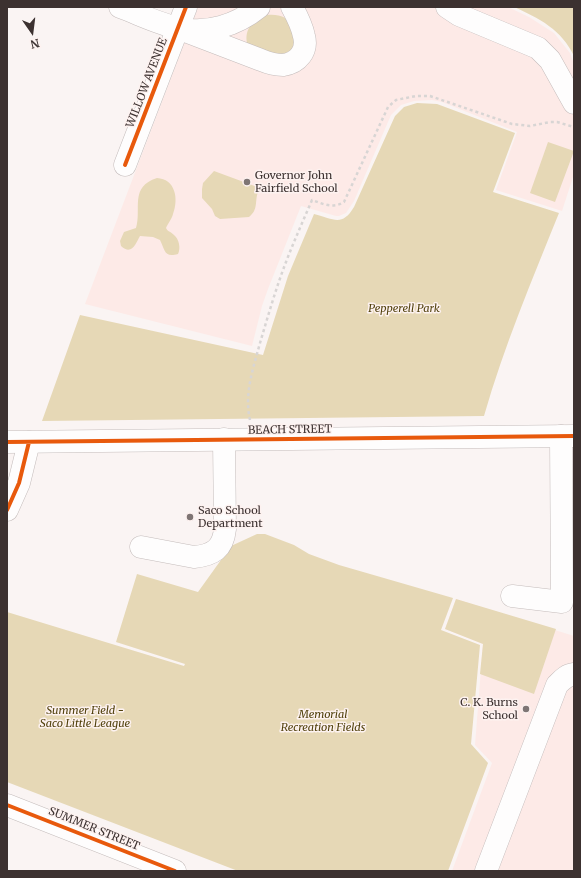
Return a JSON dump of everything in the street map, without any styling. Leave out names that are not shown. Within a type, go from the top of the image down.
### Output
[{"type":"street","points":[[120,7],[272,64],[282,65],[296,60],[301,56],[305,45],[303,32],[292,7]]},
{"type":"street","name":"WILLOW AVENUE","points":[[125,165],[186,7]]},
{"type":"street","points":[[179,28],[203,30],[232,24],[249,15],[259,7]]},
{"type":"street","points":[[446,7],[458,15],[538,48],[550,60],[574,103]]},
{"type":"street","points":[[512,596],[562,602],[568,436]]},
{"type":"street","name":"BEACH STREET","points":[[7,442],[568,436]]},
{"type":"street","points":[[141,547],[194,557],[214,552],[221,545],[224,538],[225,529],[224,439]]},
{"type":"street","points":[[7,510],[19,483],[29,442]]},
{"type":"street","points":[[486,871],[558,685],[562,679],[574,674]]},
{"type":"street","name":"SUMMER STREET","points":[[7,805],[175,871]]},
{"type":"path","points":[[251,439],[247,403],[248,392],[269,311],[286,262],[312,200],[332,206],[337,206],[344,202],[388,107],[396,100],[416,96],[430,96],[512,124],[530,126],[557,122],[574,127]]},
{"type":"shaded area","name":"Governor John Fairfield School","points":[[198,7],[508,7],[529,17],[554,33],[570,53],[574,64],[574,174],[562,211],[496,190],[517,132],[442,102],[432,100],[414,101],[401,105],[391,115],[354,201],[346,213],[336,216],[301,206],[262,306],[252,346],[85,304]]},
{"type":"shaded area","name":"C. K. Burns School","points":[[456,599],[574,636],[574,871],[452,871],[492,763],[475,745],[483,644],[445,629]]},
{"type":"green space","points":[[514,7],[574,7],[574,56],[563,39],[549,26],[541,20]]},
{"type":"green space","points":[[267,15],[282,16],[290,23],[292,28],[295,48],[283,58],[248,47],[247,36],[250,27],[261,17]]},
{"type":"green space","name":"Pepperell Park","points":[[417,103],[437,104],[515,133],[493,192],[559,213],[509,339],[484,416],[42,421],[80,315],[263,355],[288,276],[314,214],[337,220],[346,217],[350,213],[395,116],[404,107]]},
{"type":"green space","points":[[548,142],[574,151],[555,202],[530,193]]},
{"type":"green space","points":[[214,171],[260,188],[254,210],[249,217],[220,219],[215,216],[212,209],[202,198],[203,183]]},
{"type":"green space","points":[[157,178],[168,182],[174,190],[176,202],[175,208],[172,218],[166,228],[176,237],[178,241],[178,254],[167,254],[160,240],[153,237],[140,236],[135,245],[128,250],[121,246],[120,241],[124,232],[136,228],[138,199],[143,187],[148,182]]},
{"type":"green space","name":"Memorial Recreation Fields","points":[[257,534],[265,534],[294,545],[309,554],[339,565],[453,598],[441,630],[480,645],[471,744],[488,763],[448,871],[238,871],[7,782],[7,612],[184,666],[185,664],[116,642],[137,574],[198,592],[231,546]]},
{"type":"green space","points":[[456,599],[556,629],[534,694],[480,674],[483,644],[445,629]]},
{"type":"cycle path","points":[[125,165],[186,7]]},
{"type":"cycle path","points":[[7,442],[574,436]]},
{"type":"cycle path","points":[[7,510],[19,483],[29,442]]},
{"type":"cycle path","points":[[7,805],[175,871]]},
{"type":"place","name":"Governor John Fairfield School","points":[[247,182]]},
{"type":"place","name":"Saco School Department","points":[[190,517]]},
{"type":"place","name":"C. K. Burns School","points":[[526,709]]},
{"type":"park label","name":"Summer Field - Saco Little League","points":[[85,717]]}]
